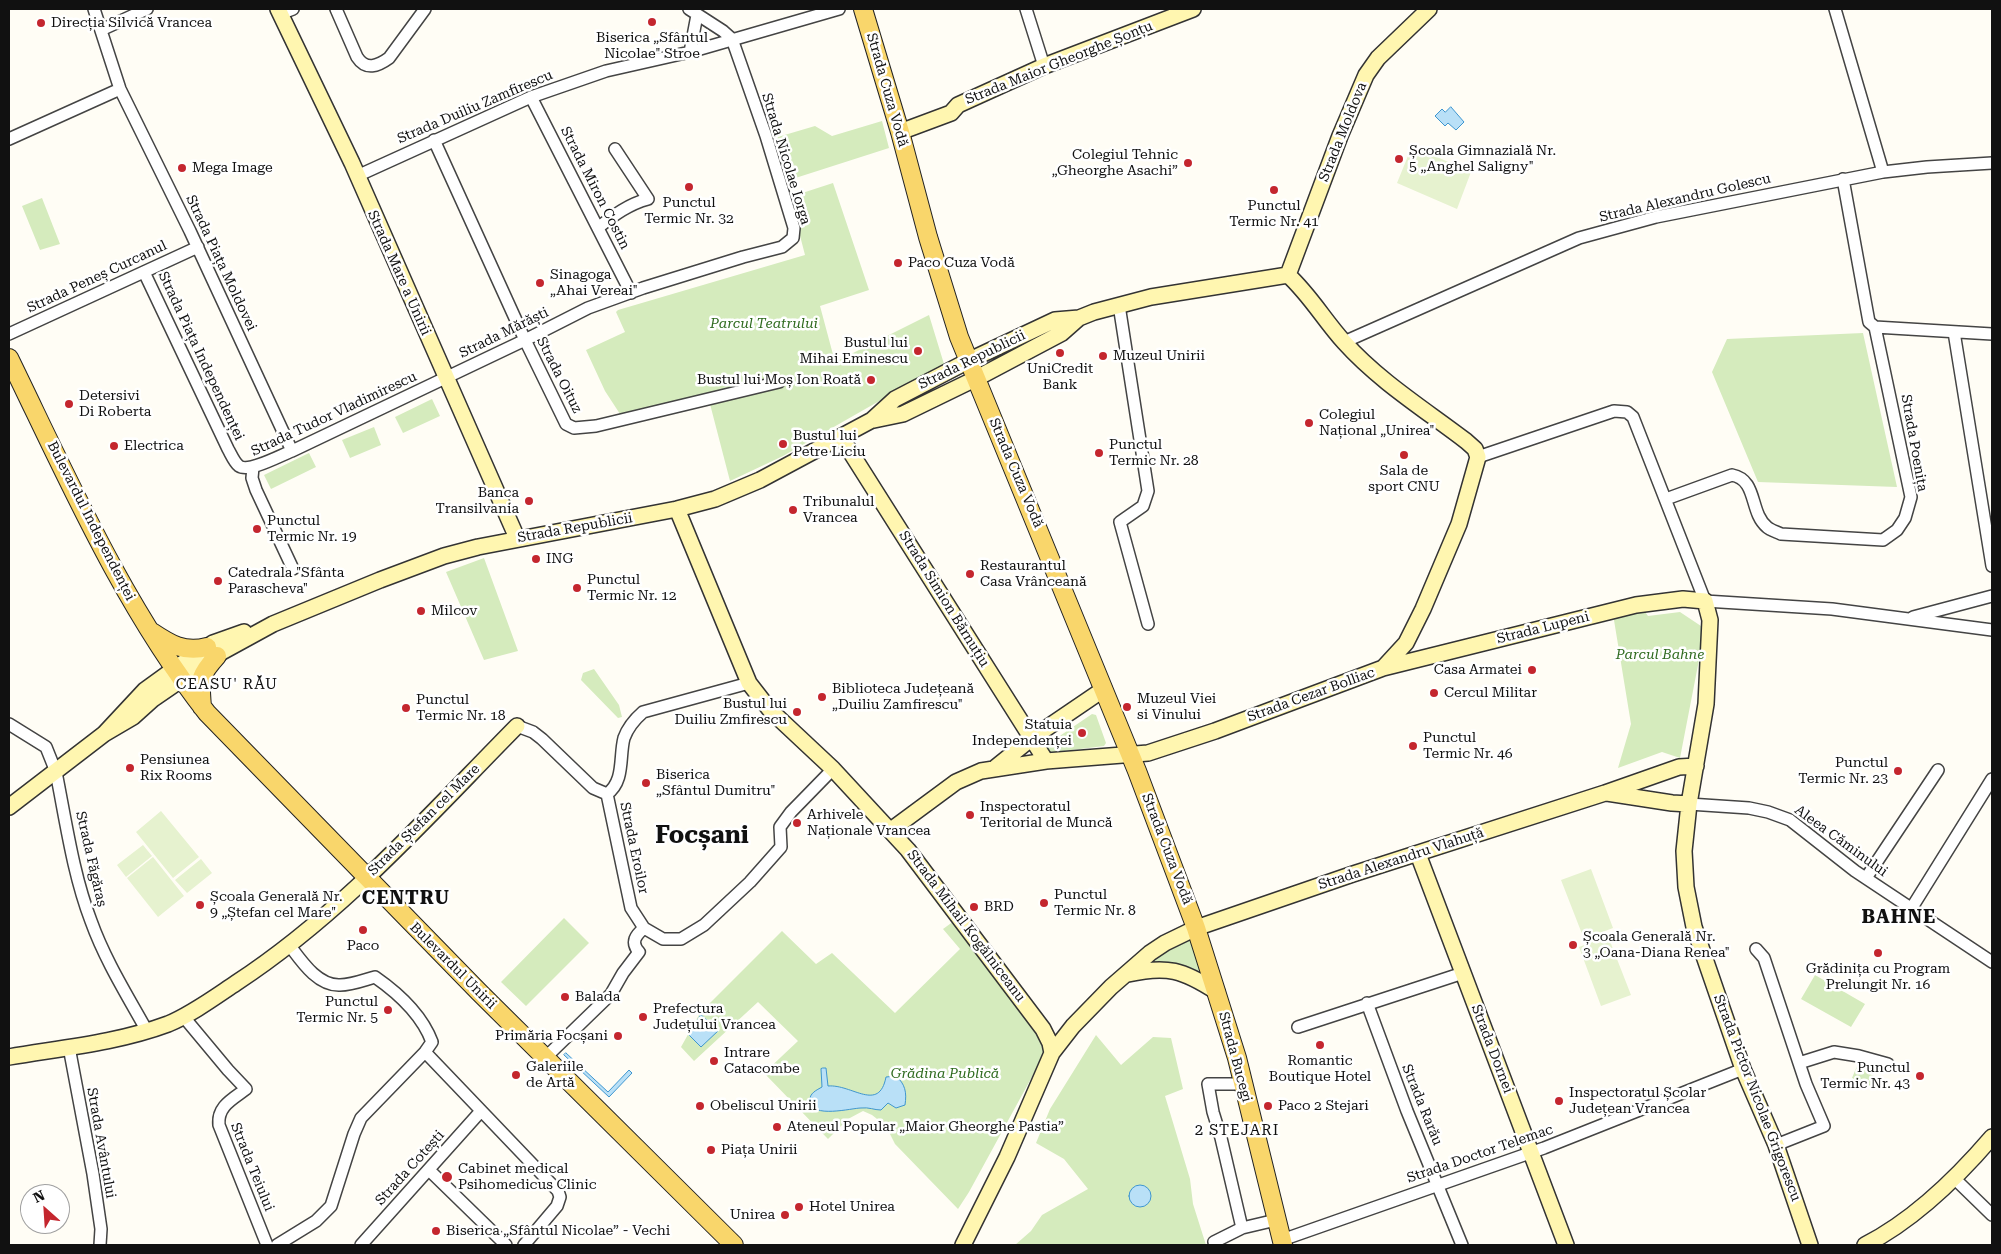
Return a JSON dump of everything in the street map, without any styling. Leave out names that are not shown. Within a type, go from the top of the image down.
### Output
[{"type":"main road","name":"Strada Cuza Vodă","points":[[863,9],[959,338],[970,360],[1104,689],[1196,928]]},
{"type":"main road","name":"Bulevardul Independenței","points":[[9,358],[83,510],[148,629],[177,674]]},
{"type":"main road","points":[[148,629],[177,647],[212,652],[200,684],[202,707]]},
{"type":"main road","name":"Bulevardul Unirii","points":[[177,674],[202,707],[238,746],[545,1058],[734,1245]]},
{"type":"main road","name":"Strada Bucegi","points":[[1196,928],[1217,992],[1243,1084],[1283,1243]]},
{"type":"street","name":"Strada Piața Moldovei","points":[[94,9],[120,89],[198,247],[292,451]]},
{"type":"street","points":[[101,30],[147,9]]},
{"type":"street","points":[[336,9],[358,58],[362,64],[370,67],[382,63],[389,58],[425,9]]},
{"type":"street","name":"Strada Duiliu Zamfirescu","points":[[358,176],[531,96],[606,71],[690,52],[838,9]]},
{"type":"street","points":[[1026,9],[1044,66]]},
{"type":"street","name":"Strada Maior Gheorghe Șonțu","points":[[900,132],[951,113],[958,105],[1044,66],[1193,9]]},
{"type":"street","name":"Strada Moldova","points":[[1288,275],[1340,136],[1366,74],[1378,58],[1429,9]]},
{"type":"street","points":[[1835,9],[1883,172]]},
{"type":"street","name":"Strada Mare a Unirii","points":[[283,11],[358,176],[445,378],[517,538]]},
{"type":"street","points":[[690,52],[693,12],[732,39]]},
{"type":"street","name":"Strada Nicolae Iorga","points":[[632,293],[743,257],[782,247],[793,238],[794,228],[769,146],[732,39]]},
{"type":"street","points":[[9,139],[120,89]]},
{"type":"street","name":"Strada Miron Costin","points":[[531,96],[632,293]]},
{"type":"street","name":"Strada Oituz","points":[[434,140],[525,340],[566,424],[574,428],[603,424],[779,382]]},
{"type":"street","points":[[599,227],[616,214],[648,199],[615,149]]},
{"type":"street","name":"Strada Alexandru Golescu","points":[[1344,342],[1580,238],[1656,217],[1883,172],[1927,166],[1992,163]]},
{"type":"street","name":"Strada Poenița","points":[[1666,499],[1732,475],[1740,476],[1747,482],[1759,517],[1766,527],[1781,534],[1883,540],[1897,530],[1905,518],[1910,497],[1875,327],[1869,322],[1843,179]]},
{"type":"street","name":"Strada Peneș Curcanul","points":[[9,334],[198,247]]},
{"type":"street","name":"Strada Piața Independenței","points":[[144,272],[228,449],[237,465],[244,468],[253,467]]},
{"type":"street","points":[[1288,275],[1301,287],[1344,342],[1376,374],[1466,441],[1475,450],[1478,457],[1614,411],[1627,412],[1633,417],[1705,601],[1710,620],[1706,704],[1689,804]]},
{"type":"street","name":"Strada Republicii","points":[[9,807],[104,734],[133,717],[177,674],[242,632],[273,624],[444,556],[517,538],[677,509],[715,499],[746,487],[872,420],[895,399],[970,360],[1055,320],[1079,318],[1151,297],[1288,275]]},
{"type":"street","name":"Strada Mărăști","points":[[445,378],[588,308],[632,293]]},
{"type":"street","points":[[1119,305],[1148,490],[1143,506],[1120,522],[1148,624]]},
{"type":"street","name":"Strada Republicii","points":[[872,420],[903,414],[977,378],[1062,333],[1079,318]]},
{"type":"street","points":[[1875,327],[1992,334]]},
{"type":"street","points":[[1954,332],[1992,566]]},
{"type":"street","name":"Strada Tudor Vladimirescu","points":[[293,569],[256,490],[252,478],[253,467],[292,451],[445,378]]},
{"type":"street","name":"Strada Simion Bărnuțiu","points":[[841,437],[1046,761]]},
{"type":"street","name":"Strada Cezar Bolliac","points":[[995,768],[1046,761],[1148,753],[1215,731],[1383,668],[1406,643],[1423,609],[1459,524],[1478,457]]},
{"type":"street","name":"Strada Mihail Kogălniceanu","points":[[677,509],[749,684],[770,710],[833,769],[891,830],[949,902],[1043,1029],[1050,1043],[1052,1053]]},
{"type":"street","points":[[1907,619],[1992,596]]},
{"type":"street","name":"Strada Lupeni","points":[[1383,668],[1636,604],[1683,599],[1832,609],[1992,630]]},
{"type":"street","name":"Strada Eroilor","points":[[644,928],[631,908],[607,794],[614,789],[618,782],[624,738],[635,720],[643,712],[749,684]]},
{"type":"street","points":[[891,830],[956,782],[982,771],[995,768],[1032,738],[1104,689]]},
{"type":"street","name":"Strada Făgăraș","points":[[9,724],[46,747],[56,772],[80,888],[91,921],[105,956],[147,1030]]},
{"type":"street","points":[[517,726],[533,732],[593,788],[607,794]]},
{"type":"street","name":"Strada Ștefan cel Mare","points":[[9,1058],[121,1037],[170,1023],[230,988],[290,946],[367,878],[517,726]]},
{"type":"street","name":"Strada Alexandru Vlahuță","points":[[963,1245],[1007,1156],[1052,1053],[1073,1026],[1124,975],[1165,943],[1196,928],[1679,767],[1696,766]]},
{"type":"street","points":[[545,1058],[611,994],[623,973],[639,952],[634,942],[637,935],[644,928],[663,939],[681,939],[704,925],[750,882],[781,847],[780,827],[791,812],[833,769]]},
{"type":"street","points":[[1866,878],[1938,770]]},
{"type":"street","points":[[1911,909],[1992,778]]},
{"type":"street","name":"Strada Alexandru Vlahuță","points":[[1605,793],[1689,804]]},
{"type":"street","name":"Aleea Căminului","points":[[1689,804],[1749,808],[1790,820],[1866,878],[1992,962]]},
{"type":"street","name":"Strada Pictor Nicolae Grigorescu","points":[[1689,804],[1684,851],[1686,887],[1694,927],[1742,1069],[1776,1145],[1810,1245]]},
{"type":"street","name":"Strada Dornei","points":[[1418,854],[1566,1245]]},
{"type":"street","points":[[277,1245],[316,1221],[331,1206],[361,1118],[425,1052],[432,1042],[427,1029],[412,1009],[375,977],[340,986],[321,980],[308,969],[290,946]]},
{"type":"street","points":[[1756,949],[1764,958],[1799,1064],[1824,1126],[1776,1145]]},
{"type":"street","points":[[1124,975],[1153,969],[1169,970],[1197,979],[1217,992]]},
{"type":"street","points":[[1298,1027],[1463,973]]},
{"type":"street","name":"Strada Rarău","points":[[1367,1003],[1462,1245]]},
{"type":"street","name":"Strada Teiului","points":[[183,1016],[246,1089],[223,1106],[218,1115],[219,1125],[267,1245]]},
{"type":"street","name":"Strada Avântului","points":[[69,1047],[101,1229],[100,1245]]},
{"type":"street","points":[[425,1052],[555,1187],[560,1197],[557,1206],[524,1245]]},
{"type":"street","points":[[1799,1064],[1834,1052],[1859,1056],[1888,1064]]},
{"type":"street","name":"Strada Doctor Telemac","points":[[1283,1243],[1438,1184],[1531,1153],[1742,1069]]},
{"type":"street","points":[[1242,1228],[1213,1112],[1208,1084],[1243,1084]]},
{"type":"street","name":"Strada Cotești","points":[[361,1245],[482,1112]]},
{"type":"street","points":[[1865,1245],[1893,1229],[1955,1179],[1992,1137]]},
{"type":"street","points":[[428,1170],[506,1245]]},
{"type":"street","points":[[1955,1179],[1992,1215]]},
{"type":"street","points":[[1215,1245],[1214,1242],[1242,1228],[1276,1220]]},
{"type":"green space","points":[[882,121],[889,148],[783,182],[771,139],[815,126],[832,136]]},
{"type":"green space","points":[[1412,146],[1471,172],[1457,209],[1397,183]]},
{"type":"green space","name":"Parcul Teatrului","points":[[833,183],[869,290],[820,306],[835,362],[929,315],[944,364],[783,456],[730,481],[710,404],[761,392],[785,382],[783,375],[620,414],[605,391],[586,350],[625,332],[616,312],[618,310],[805,255],[790,197]]},
{"type":"green space","points":[[42,198],[60,244],[40,250],[22,206]]},
{"type":"green space","points":[[1863,333],[1897,487],[1758,482],[1712,372],[1727,339]]},
{"type":"green space","points":[[432,399],[440,416],[403,433],[395,417]]},
{"type":"green space","points":[[374,427],[381,445],[350,458],[342,440]]},
{"type":"green space","points":[[309,453],[316,467],[271,489],[264,475]]},
{"type":"green space","points":[[484,558],[518,651],[484,660],[446,572]]},
{"type":"green space","name":"Parcul Bahne","points":[[1643,609],[1648,616],[1680,612],[1701,626],[1704,634],[1680,758],[1662,752],[1618,768],[1631,724],[1613,614]]},
{"type":"green space","points":[[594,669],[619,705],[622,717],[618,718],[581,680],[583,673]]},
{"type":"green space","points":[[1092,714],[1096,715],[1106,743],[1104,746],[1048,753],[1045,746]]},
{"type":"green space","points":[[161,811],[199,857],[173,878],[136,832]]},
{"type":"green space","points":[[143,845],[152,856],[126,877],[117,865]]},
{"type":"green space","points":[[153,857],[184,896],[158,917],[127,878]]},
{"type":"green space","points":[[201,859],[212,873],[187,893],[175,880]]},
{"type":"green space","points":[[1591,869],[1613,928],[1584,939],[1561,880]]},
{"type":"green space","points":[[564,918],[589,943],[526,1006],[501,982]]},
{"type":"green space","name":"Grădina Publică","points":[[954,921],[1032,1022],[1045,1053],[958,1209],[895,1144],[886,1126],[872,1115],[863,1111],[848,1119],[828,1139],[764,1073],[798,1041],[758,1002],[694,1061],[681,1047],[700,1013],[782,931],[816,964],[832,953],[895,1013],[960,949],[943,929]]},
{"type":"green space","points":[[1196,928],[1217,992],[1197,979],[1124,975]]},
{"type":"green space","points":[[1608,936],[1631,995],[1601,1006],[1579,947]]},
{"type":"green space","points":[[1815,975],[1865,1004],[1851,1027],[1801,999]]},
{"type":"green space","points":[[1096,1035],[1121,1065],[1153,1037],[1171,1038],[1183,1089],[1165,1096],[1190,1179],[1193,1204],[1206,1245],[1015,1245],[1031,1231],[1042,1215],[1088,1189],[1064,1159],[1036,1143],[1050,1109]]},
{"type":"green space","points":[[1857,1066],[1877,1078],[1872,1088],[1852,1078]]},
{"type":"water","points":[[1451,107],[1464,122],[1456,130],[1448,123],[1445,126],[1435,116],[1442,109],[1445,112]]},
{"type":"water","points":[[701,1015],[719,1030],[701,1047],[689,1035]]},
{"type":"water","points":[[566,1053],[608,1092],[629,1070],[632,1073],[609,1097],[564,1055]]},
{"type":"water","points":[[826,1068],[828,1086],[871,1095],[877,1093],[882,1088],[886,1077],[896,1076],[905,1089],[905,1105],[896,1108],[888,1103],[881,1110],[864,1108],[832,1111],[817,1110],[812,1106],[810,1098],[814,1092],[822,1087],[821,1069]]},
{"type":"water","points":[[1140,1185],[1148,1188],[1151,1196],[1148,1204],[1140,1207],[1132,1204],[1129,1196],[1132,1188]]},
{"type":"place","name":"Biserica „Sfântul Nicolae\" Stroe","points":[[652,22]]},
{"type":"place","name":"Direcția Silvică Vrancea","points":[[41,23]]},
{"type":"place","name":"Școala Gimnazială Nr. 5 „Anghel Saligny\"","points":[[1399,159]]},
{"type":"place","name":"Colegiul Tehnic „Gheorghe Asachi”","points":[[1188,163]]},
{"type":"place","name":"Mega Image","points":[[182,168]]},
{"type":"place","name":"Punctul Termic Nr. 32","points":[[689,187]]},
{"type":"place","name":"Punctul Termic Nr. 41","points":[[1274,190]]},
{"type":"place","name":"Paco Cuza Vodă","points":[[898,263]]},
{"type":"place","name":"Sinagoga „Ahai Vereai\"","points":[[540,283]]},
{"type":"place","name":"Bustul lui Mihai Eminescu","points":[[918,351]]},
{"type":"place","name":"UniCredit Bank","points":[[1060,353]]},
{"type":"place","name":"Muzeul Unirii","points":[[1103,356]]},
{"type":"place","name":"Bustul lui Moș Ion Roată","points":[[871,380]]},
{"type":"place","name":"Detersivi Di Roberta","points":[[69,404]]},
{"type":"place","name":"Colegiul Național „Unirea\"","points":[[1309,423]]},
{"type":"place","name":"Bustul lui Petre Liciu","points":[[783,444]]},
{"type":"place","name":"Electrica","points":[[114,446]]},
{"type":"place","name":"Punctul Termic Nr. 28","points":[[1099,453]]},
{"type":"place","name":"Sala de sport CNU","points":[[1404,455]]},
{"type":"place","name":"Banca Transilvania","points":[[529,501]]},
{"type":"place","name":"Tribunalul Vrancea","points":[[793,510]]},
{"type":"place","name":"Punctul Termic Nr. 19","points":[[257,529]]},
{"type":"place","name":"ING","points":[[536,559]]},
{"type":"place","name":"Restaurantul Casa Vrânceană","points":[[970,574]]},
{"type":"place","name":"Catedrala \"Sfânta Parascheva\"","points":[[218,581]]},
{"type":"place","name":"Punctul Termic Nr. 12","points":[[577,588]]},
{"type":"place","name":"Milcov","points":[[421,611]]},
{"type":"place","name":"Casa Armatei","points":[[1532,670]]},
{"type":"place","name":"Cercul Militar","points":[[1434,693]]},
{"type":"place","name":"Biblioteca Județeană „Duiliu Zamfirescu\"","points":[[822,697]]},
{"type":"place","name":"Muzeul Viei si Vinului","points":[[1127,707]]},
{"type":"place","name":"Punctul Termic Nr. 18","points":[[406,708]]},
{"type":"place","name":"Bustul lui Duiliu Zmfirescu","points":[[797,712]]},
{"type":"place","name":"Statuia Independenței","points":[[1082,733]]},
{"type":"place","name":"Punctul Termic Nr. 46","points":[[1413,746]]},
{"type":"place","name":"Pensiunea Rix Rooms","points":[[130,768]]},
{"type":"place","name":"Punctul Termic Nr. 23","points":[[1898,771]]},
{"type":"place","name":"Biserica „Sfântul Dumitru\"","points":[[646,783]]},
{"type":"place","name":"Inspectoratul Teritorial de Muncă","points":[[970,815]]},
{"type":"place","name":"Arhivele Naționale Vrancea","points":[[797,823]]},
{"type":"place","name":"Punctul Termic Nr. 8","points":[[1044,903]]},
{"type":"place","name":"Școala Generală Nr. 9 „Ștefan cel Mare\"","points":[[200,905]]},
{"type":"place","name":"BRD","points":[[974,907]]},
{"type":"place","name":"Paco","points":[[363,930]]},
{"type":"place","name":"Școala Generală Nr. 3 „Oana-Diana Renea\"","points":[[1573,945]]},
{"type":"place","name":"Grădinița cu Program Prelungit Nr. 16","points":[[1878,953]]},
{"type":"place","name":"Balada","points":[[565,997]]},
{"type":"place","name":"Punctul Termic Nr. 5","points":[[388,1010]]},
{"type":"place","name":"Prefectura Județului Vrancea","points":[[643,1017]]},
{"type":"place","name":"Primăria Focșani","points":[[618,1036]]},
{"type":"place","name":"Romantic Boutique Hotel","points":[[1320,1045]]},
{"type":"place","name":"Intrare Catacombe","points":[[714,1061]]},
{"type":"place","name":"Galeriile de Artă","points":[[516,1075]]},
{"type":"place","name":"Punctul Termic Nr. 43","points":[[1920,1076]]},
{"type":"place","name":"Inspectoratul Școlar Județean Vrancea","points":[[1559,1101]]},
{"type":"place","name":"Obeliscul Unirii","points":[[700,1106]]},
{"type":"place","name":"Paco 2 Stejari","points":[[1268,1106]]},
{"type":"place","name":"Ateneul Popular „Maior Gheorghe Pastia”","points":[[777,1127]]},
{"type":"place","name":"Piața Unirii","points":[[711,1150]]},
{"type":"place","name":"Cabinet medical Psihomedicus Clinic","points":[[447,1177]]},
{"type":"place","name":"Hotel Unirea","points":[[799,1207]]},
{"type":"place","name":"Unirea","points":[[785,1215]]},
{"type":"place","name":"Biserica „Sfântul Nicolae” - Vechi","points":[[436,1231]]},
{"type":"district","name":"CEASU' RĂU","points":[[227,685]]},
{"type":"district","name":"Focșani","points":[[702,836]]},
{"type":"district","name":"CENTRU","points":[[406,898]]},
{"type":"district","name":"BAHNE","points":[[1899,917]]},
{"type":"district","name":"2 STEJARI","points":[[1237,1131]]}]
